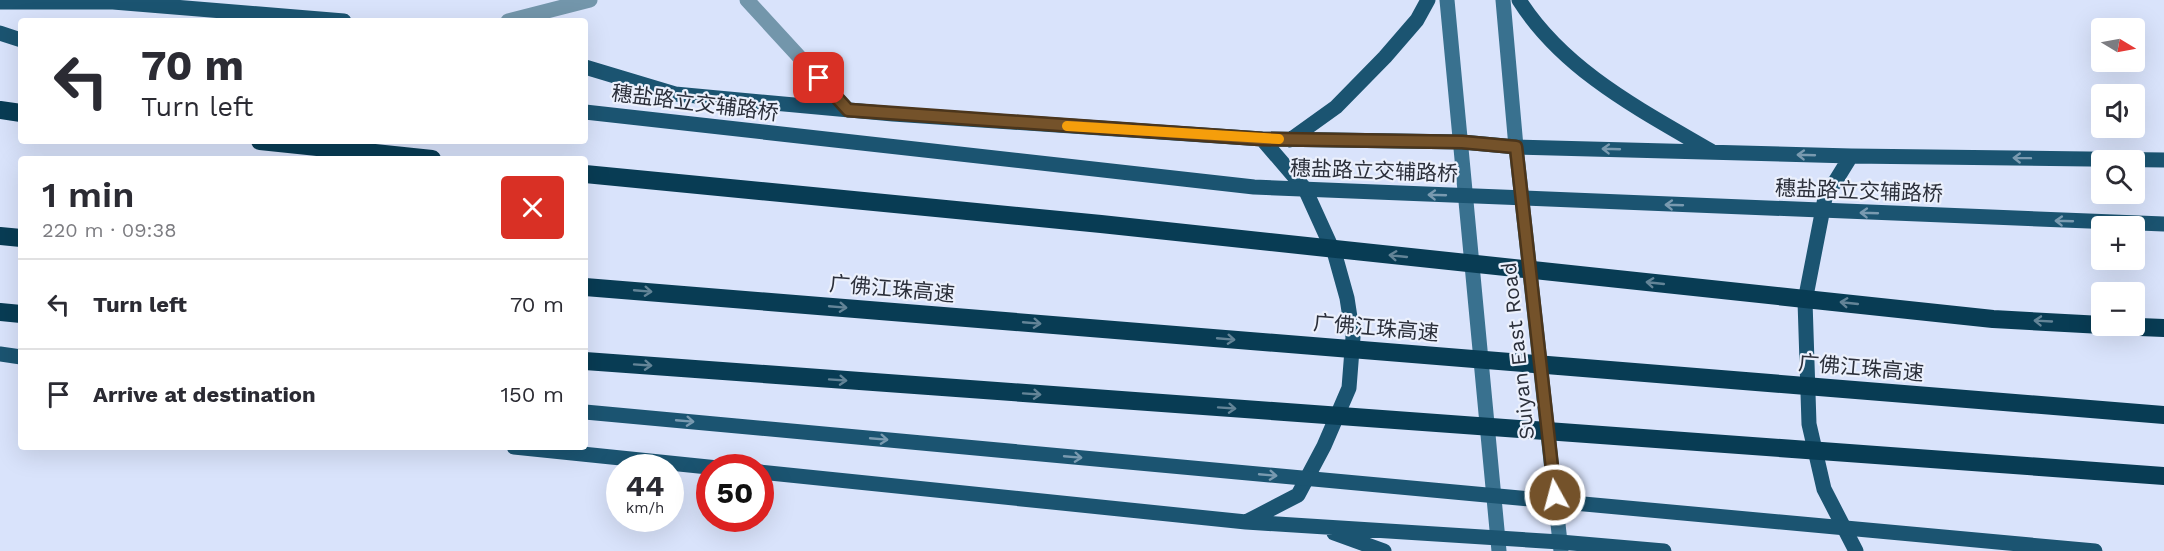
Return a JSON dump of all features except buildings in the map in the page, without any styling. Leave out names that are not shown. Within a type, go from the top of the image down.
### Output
[{"type":"highway","points":[[0,110],[18,113]]},
{"type":"highway","points":[[288,144],[403,156]]},
{"type":"highway","points":[[588,174],[1125,227],[1993,319],[2091,324]]},
{"type":"highway","points":[[0,236],[18,238]]},
{"type":"highway","name":"广佛江珠高速","points":[[588,286],[2164,415]]},
{"type":"highway","points":[[0,312],[18,314]]},
{"type":"highway","points":[[2145,327],[2164,328]]},
{"type":"highway","points":[[588,361],[2164,476]]},
{"type":"main road","points":[[1290,140],[1336,107],[1417,20],[1428,0]]},
{"type":"main road","name":"Suiyan East Road","points":[[1447,0],[1498,544]]},
{"type":"main road","name":"Suiyan East Road","points":[[1503,0],[1516,147],[1560,546]]},
{"type":"main road","points":[[1520,0],[1530,17],[1571,59],[1607,88],[1713,152]]},
{"type":"main road","points":[[0,2],[113,2],[308,18]]},
{"type":"main road","points":[[0,33],[18,39]]},
{"type":"main road","points":[[588,68],[675,94],[848,110],[1262,139],[1462,142],[1516,147],[1851,156],[2164,160]]},
{"type":"main road","name":"穗盐路立交辅路桥","points":[[588,112],[1254,187],[2164,224]]},
{"type":"main road","points":[[1246,522],[1298,495],[1324,446],[1349,388],[1353,337],[1347,298],[1335,255],[1305,189],[1262,139]]},
{"type":"main road","points":[[1851,156],[1825,198],[1805,301],[1809,424],[1824,489],[1856,551]]},
{"type":"main road","points":[[0,354],[18,357]]},
{"type":"main road","points":[[588,412],[2095,551]]},
{"type":"main road","points":[[543,450],[696,466]]},
{"type":"main road","points":[[774,473],[1246,522],[1498,544],[1664,551]]},
{"type":"main road","points":[[1317,527],[1384,551]]},
{"type":"street","points":[[520,18],[590,0]]},
{"type":"street","points":[[747,0],[848,110]]},
{"type":"slow traffic","points":[[1067,126],[1279,139]]},
{"type":"route","points":[[819,78],[848,110],[1262,139],[1462,142],[1516,147],[1555,495]]}]
